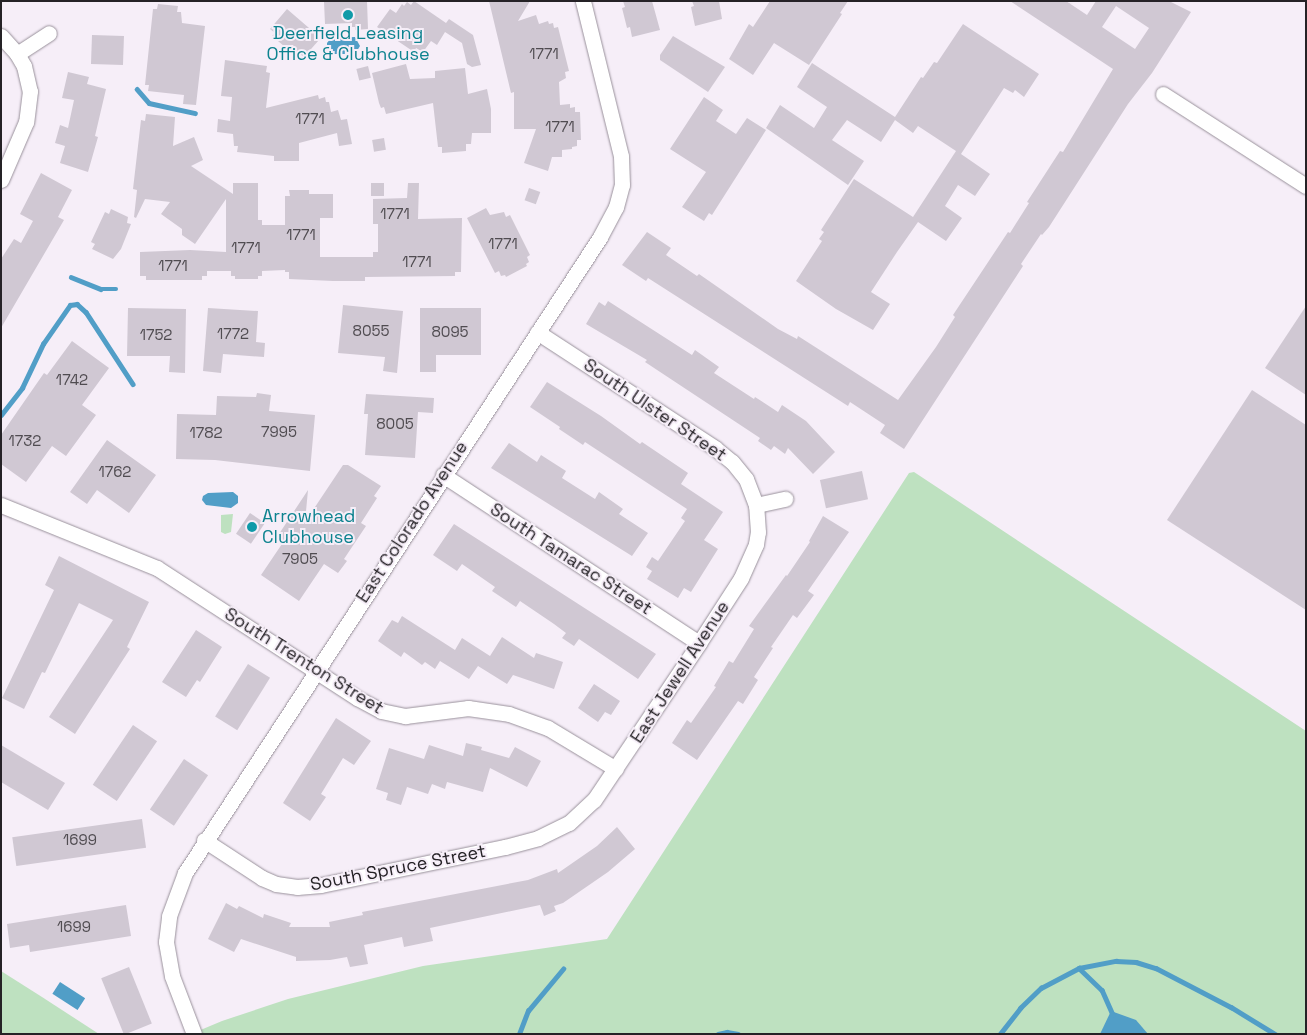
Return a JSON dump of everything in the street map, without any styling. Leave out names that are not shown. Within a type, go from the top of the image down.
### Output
[{"type":"street","name":"East Colorado Avenue","points":[[194,1034],[172,976],[166,937],[169,916],[176,894],[192,860],[604,230],[616,207],[622,185],[618,144],[583,1]]},
{"type":"street","points":[[17,54],[49,33]]},
{"type":"street","points":[[1,36],[17,54],[28,80],[30,106],[26,122],[1,180]]},
{"type":"street","points":[[1163,94],[1306,186]]},
{"type":"street","name":"South Ulster Street","points":[[537,332],[724,455],[746,479],[756,504]]},
{"type":"street","name":"South Tamarac Street","points":[[443,475],[699,643]]},
{"type":"street","points":[[756,504],[785,499]]},
{"type":"street","name":"East Jewell Avenue","points":[[569,823],[594,800],[616,769],[699,643],[753,556],[758,532],[756,504]]},
{"type":"street","name":"South Trenton Street","points":[[1,505],[150,564],[366,704],[390,714],[404,716],[458,709],[477,709],[520,717],[556,732],[616,769]]},
{"type":"street","name":"South Spruce Street","points":[[204,840],[269,881],[284,886],[304,887],[522,843],[554,832],[569,823]]},
{"type":"green space","points":[[914,472],[1306,731],[1306,1034],[191,1034],[222,1021],[288,999],[423,966],[607,939],[909,473]]},
{"type":"green space","points":[[233,514],[231,532],[225,534],[221,532],[221,515]]},
{"type":"green space","points":[[1,971],[42,997],[99,1034],[1,1034]]},
{"type":"water","points":[[355,37],[360,46],[355,54],[332,54],[327,48],[327,43],[331,38]]},
{"type":"water","points":[[233,492],[238,496],[238,503],[231,508],[206,505],[202,500],[203,496],[208,493]]},
{"type":"water","points":[[60,982],[85,998],[78,1010],[52,994]]},
{"type":"water","points":[[1111,1011],[1136,1020],[1148,1034],[1100,1034]]},
{"type":"building","name":"Deerfield Leasing Office & Clubhouse","points":[[367,1],[368,29],[355,30],[355,27],[352,27],[352,23],[325,24],[324,2]]},
{"type":"building","points":[[414,1],[446,23],[449,19],[473,35],[481,65],[472,67],[467,64],[462,43],[445,32],[437,45],[431,41],[423,52],[416,48],[414,52],[377,27],[390,9],[396,13],[402,4],[404,6],[407,2],[411,5]]},
{"type":"building","points":[[489,1],[530,1],[518,21],[536,15],[539,24],[548,21],[549,24],[553,23],[554,28],[558,27],[569,71],[565,72],[566,78],[559,82],[560,105],[570,104],[570,108],[575,107],[575,112],[580,112],[581,140],[577,140],[577,146],[572,147],[572,149],[562,150],[562,157],[552,157],[548,171],[524,163],[536,129],[514,129],[514,92],[511,93]]},
{"type":"building","points":[[623,1],[652,1],[660,30],[632,37],[630,27],[627,28],[622,8],[625,7]]},
{"type":"building","points":[[692,1],[719,1],[722,19],[695,26],[691,7],[694,6]]},
{"type":"building","points":[[770,1],[848,1],[840,13],[842,14],[809,65],[774,43],[753,75],[729,59],[749,24],[753,27]]},
{"type":"building","points":[[1010,1],[1066,1],[1087,15],[1096,1],[1169,1],[1191,12],[1152,73],[1128,104],[1049,227],[1041,234],[1021,264],[1023,266],[904,449],[880,433],[885,425],[850,402],[848,406],[648,278],[646,281],[622,265],[647,232],[671,248],[666,255],[697,276],[699,274],[778,329],[797,339],[798,336],[898,400],[936,347],[955,317],[953,315],[1008,232],[1010,233],[1029,203],[1027,202],[1060,151],[1063,152],[1113,69]],"holes":[[[1116,6],[1149,28],[1135,49],[1102,27]]]},
{"type":"building","points":[[158,4],[178,6],[177,12],[181,12],[182,23],[205,26],[196,105],[183,104],[184,95],[148,91],[149,85],[145,85],[153,9],[157,9]]},
{"type":"building","points":[[287,9],[316,34],[314,36],[319,40],[304,57],[300,54],[297,57],[272,36],[275,33],[270,29]]},
{"type":"building","points":[[963,24],[1039,74],[1024,97],[1015,90],[1013,93],[1004,88],[961,154],[990,174],[975,196],[958,185],[945,206],[962,218],[946,241],[918,222],[871,292],[890,304],[873,330],[836,309],[796,281],[822,241],[819,239],[824,232],[821,230],[854,179],[913,217],[956,151],[918,126],[913,133],[895,120],[881,142],[847,120],[832,140],[864,161],[848,185],[766,128],[780,105],[814,128],[827,107],[797,87],[812,63],[895,117],[921,77],[923,78],[934,62],[937,63]]},
{"type":"building","points":[[92,35],[124,36],[123,65],[91,64]]},
{"type":"building","points":[[673,36],[725,67],[708,92],[660,60],[660,55]]},
{"type":"building","points":[[225,60],[267,66],[266,72],[270,73],[266,108],[318,95],[319,99],[325,97],[326,102],[329,102],[331,112],[338,110],[341,120],[347,119],[352,144],[339,146],[337,133],[299,143],[299,161],[274,161],[274,156],[237,152],[238,146],[234,146],[233,134],[217,132],[218,119],[230,121],[232,97],[221,96]]},
{"type":"building","points":[[406,64],[410,79],[435,78],[435,71],[465,68],[468,94],[487,89],[491,109],[491,133],[472,133],[471,144],[466,144],[466,151],[442,153],[442,147],[438,147],[433,103],[386,114],[384,107],[381,108],[379,103],[372,73]]},
{"type":"building","points":[[368,66],[371,78],[359,81],[356,69]]},
{"type":"building","points":[[68,72],[89,77],[87,84],[106,89],[95,136],[98,137],[88,172],[60,163],[65,146],[55,143],[60,125],[68,128],[74,100],[62,98]]},
{"type":"building","points":[[704,97],[723,110],[716,121],[736,134],[747,118],[766,130],[712,215],[709,213],[704,221],[682,207],[706,172],[670,149]]},
{"type":"building","points":[[146,114],[175,117],[173,146],[194,137],[203,160],[191,166],[233,194],[233,183],[258,183],[258,220],[262,220],[262,225],[285,225],[285,196],[290,196],[289,190],[309,190],[309,194],[333,194],[333,218],[320,218],[320,257],[373,257],[373,252],[378,252],[378,224],[373,224],[373,199],[407,198],[408,183],[419,183],[418,219],[462,218],[461,272],[455,272],[455,276],[365,277],[365,281],[333,281],[289,279],[289,272],[285,272],[285,270],[262,271],[262,276],[258,276],[258,279],[235,279],[235,276],[231,276],[231,271],[207,271],[207,276],[202,276],[202,280],[146,280],[146,276],[140,276],[140,252],[190,250],[226,252],[226,199],[195,244],[182,235],[182,229],[161,214],[170,202],[145,199],[136,218],[134,217],[137,190],[133,189],[141,120],[145,121]]},
{"type":"building","points":[[384,138],[386,150],[374,152],[372,140]]},
{"type":"building","points":[[41,173],[72,190],[58,217],[64,220],[1,328],[1,259],[14,239],[21,243],[33,221],[20,214]]},
{"type":"building","points":[[371,183],[384,183],[384,196],[371,196]]},
{"type":"building","points":[[529,188],[540,192],[536,204],[525,200]]},
{"type":"building","points":[[486,208],[490,215],[504,212],[506,217],[510,215],[530,255],[527,257],[529,262],[526,264],[527,266],[506,277],[505,275],[501,276],[499,271],[495,273],[467,218]]},
{"type":"building","points":[[111,209],[128,217],[127,223],[131,224],[121,249],[113,259],[92,249],[95,244],[91,242],[105,212],[109,214]]},
{"type":"building","points":[[608,301],[692,355],[695,350],[719,367],[714,373],[754,399],[755,397],[778,412],[782,405],[806,421],[835,452],[813,474],[788,448],[785,454],[774,446],[771,450],[758,441],[760,438],[645,362],[647,360],[586,324],[599,302],[605,306]]},
{"type":"building","points":[[343,305],[403,311],[397,373],[383,371],[385,357],[338,353]]},
{"type":"building","points":[[1306,306],[1306,395],[1265,368]]},
{"type":"building","points":[[128,308],[186,309],[185,373],[169,372],[170,356],[127,356]]},
{"type":"building","points":[[208,308],[258,311],[256,342],[265,343],[264,357],[223,354],[221,373],[203,371]]},
{"type":"building","points":[[420,308],[481,308],[481,355],[436,355],[436,372],[420,372]]},
{"type":"building","points":[[72,341],[109,368],[82,405],[96,415],[66,456],[52,446],[26,482],[1,464],[1,435],[44,373],[47,375]]},
{"type":"building","points":[[547,382],[601,416],[640,444],[642,442],[688,473],[681,484],[723,512],[704,540],[718,549],[691,592],[684,588],[678,598],[647,579],[652,571],[646,567],[652,557],[658,561],[685,521],[681,518],[687,509],[585,442],[583,445],[530,407]]},
{"type":"building","points":[[1252,390],[1306,425],[1306,610],[1167,520]]},
{"type":"building","points":[[257,393],[271,395],[269,411],[315,415],[310,471],[215,460],[176,459],[177,414],[216,415],[217,396],[256,397]]},
{"type":"building","points":[[366,394],[434,398],[433,413],[418,412],[415,458],[365,455],[368,414],[364,414]]},
{"type":"building","points":[[107,440],[156,475],[129,513],[97,490],[87,504],[70,492]]},
{"type":"building","points":[[509,443],[537,462],[541,455],[566,471],[562,478],[595,499],[599,492],[623,509],[619,514],[648,533],[632,556],[491,468]]},
{"type":"building","points":[[343,465],[348,465],[381,486],[374,496],[377,498],[361,523],[366,526],[344,559],[347,561],[338,573],[324,564],[299,601],[261,575],[284,541],[277,537],[308,490],[305,522]]},
{"type":"building","points":[[862,471],[868,499],[826,508],[820,480]]},
{"type":"building","name":"Arrowhead Clubhouse","points":[[250,513],[265,523],[251,544],[236,534]]},
{"type":"building","points":[[823,516],[849,532],[808,591],[814,595],[797,618],[793,615],[771,647],[773,648],[754,677],[758,680],[743,704],[738,701],[697,760],[672,743],[687,720],[691,723],[716,687],[714,686],[729,661],[733,663],[754,629],[749,626],[810,542]]},
{"type":"building","points":[[454,524],[656,654],[638,679],[579,639],[574,646],[562,638],[566,633],[554,624],[520,601],[516,607],[492,591],[495,587],[462,564],[457,571],[433,555]]},
{"type":"building","points":[[59,556],[149,602],[127,647],[130,649],[75,734],[49,717],[113,620],[79,603],[45,673],[42,672],[24,709],[2,698],[54,590],[45,585]]},
{"type":"building","points":[[402,616],[455,650],[462,638],[490,656],[502,637],[534,658],[536,653],[563,662],[554,689],[513,675],[507,684],[478,666],[469,679],[440,661],[435,669],[425,662],[422,665],[404,652],[401,657],[378,641],[392,620],[398,623]]},
{"type":"building","points":[[196,630],[222,647],[200,682],[197,680],[186,697],[162,682]]},
{"type":"building","points":[[248,664],[270,678],[237,730],[215,717]]},
{"type":"building","points":[[594,684],[620,701],[611,715],[605,712],[598,722],[578,708]]},
{"type":"building","points":[[336,718],[371,741],[354,765],[343,758],[321,794],[326,797],[310,821],[283,803]]},
{"type":"building","points":[[133,725],[157,741],[117,801],[93,785]]},
{"type":"building","points":[[466,743],[482,747],[481,750],[509,758],[515,747],[541,761],[527,787],[490,768],[483,792],[447,782],[445,789],[432,784],[428,794],[407,787],[401,805],[386,800],[388,793],[376,789],[389,748],[424,759],[429,745],[463,756]]},
{"type":"building","points":[[1,745],[65,783],[48,810],[1,782]]},
{"type":"building","points":[[184,759],[208,775],[174,826],[150,810]]},
{"type":"building","points":[[142,819],[146,848],[16,866],[12,837]]},
{"type":"building","points":[[617,827],[635,849],[608,872],[563,903],[554,906],[556,911],[544,916],[540,905],[430,928],[433,941],[404,947],[402,937],[364,945],[368,964],[350,967],[347,957],[330,960],[296,961],[296,957],[241,939],[234,952],[208,939],[226,903],[237,909],[239,906],[263,918],[264,914],[291,923],[289,927],[330,927],[329,922],[363,915],[362,912],[528,880],[557,869],[558,873],[597,846]]},
{"type":"building","points":[[126,905],[131,936],[30,952],[29,945],[10,948],[7,924]]},
{"type":"building","points":[[129,967],[152,1024],[124,1034],[101,978]]},
{"type":"waterway","points":[[137,89],[149,103],[195,113]]},
{"type":"waterway","points":[[71,277],[101,289],[116,289]]},
{"type":"waterway","points":[[1,415],[22,388],[43,344],[70,305],[77,304],[86,312],[133,384]]},
{"type":"waterway","points":[[1000,1034],[1020,1008],[1041,988],[1079,968],[1116,961],[1136,962],[1156,968],[1231,1007],[1275,1034]]},
{"type":"waterway","points":[[1079,968],[1102,990],[1113,1015]]},
{"type":"waterway","points":[[519,1034],[528,1011],[563,969]]},
{"type":"waterway","points":[[718,1034],[727,1032],[738,1034]]},
{"type":"place","name":"Deerfield Leasing Office & Clubhouse","points":[[348,15]]},
{"type":"place","name":"Arrowhead Clubhouse","points":[[252,527]]}]
